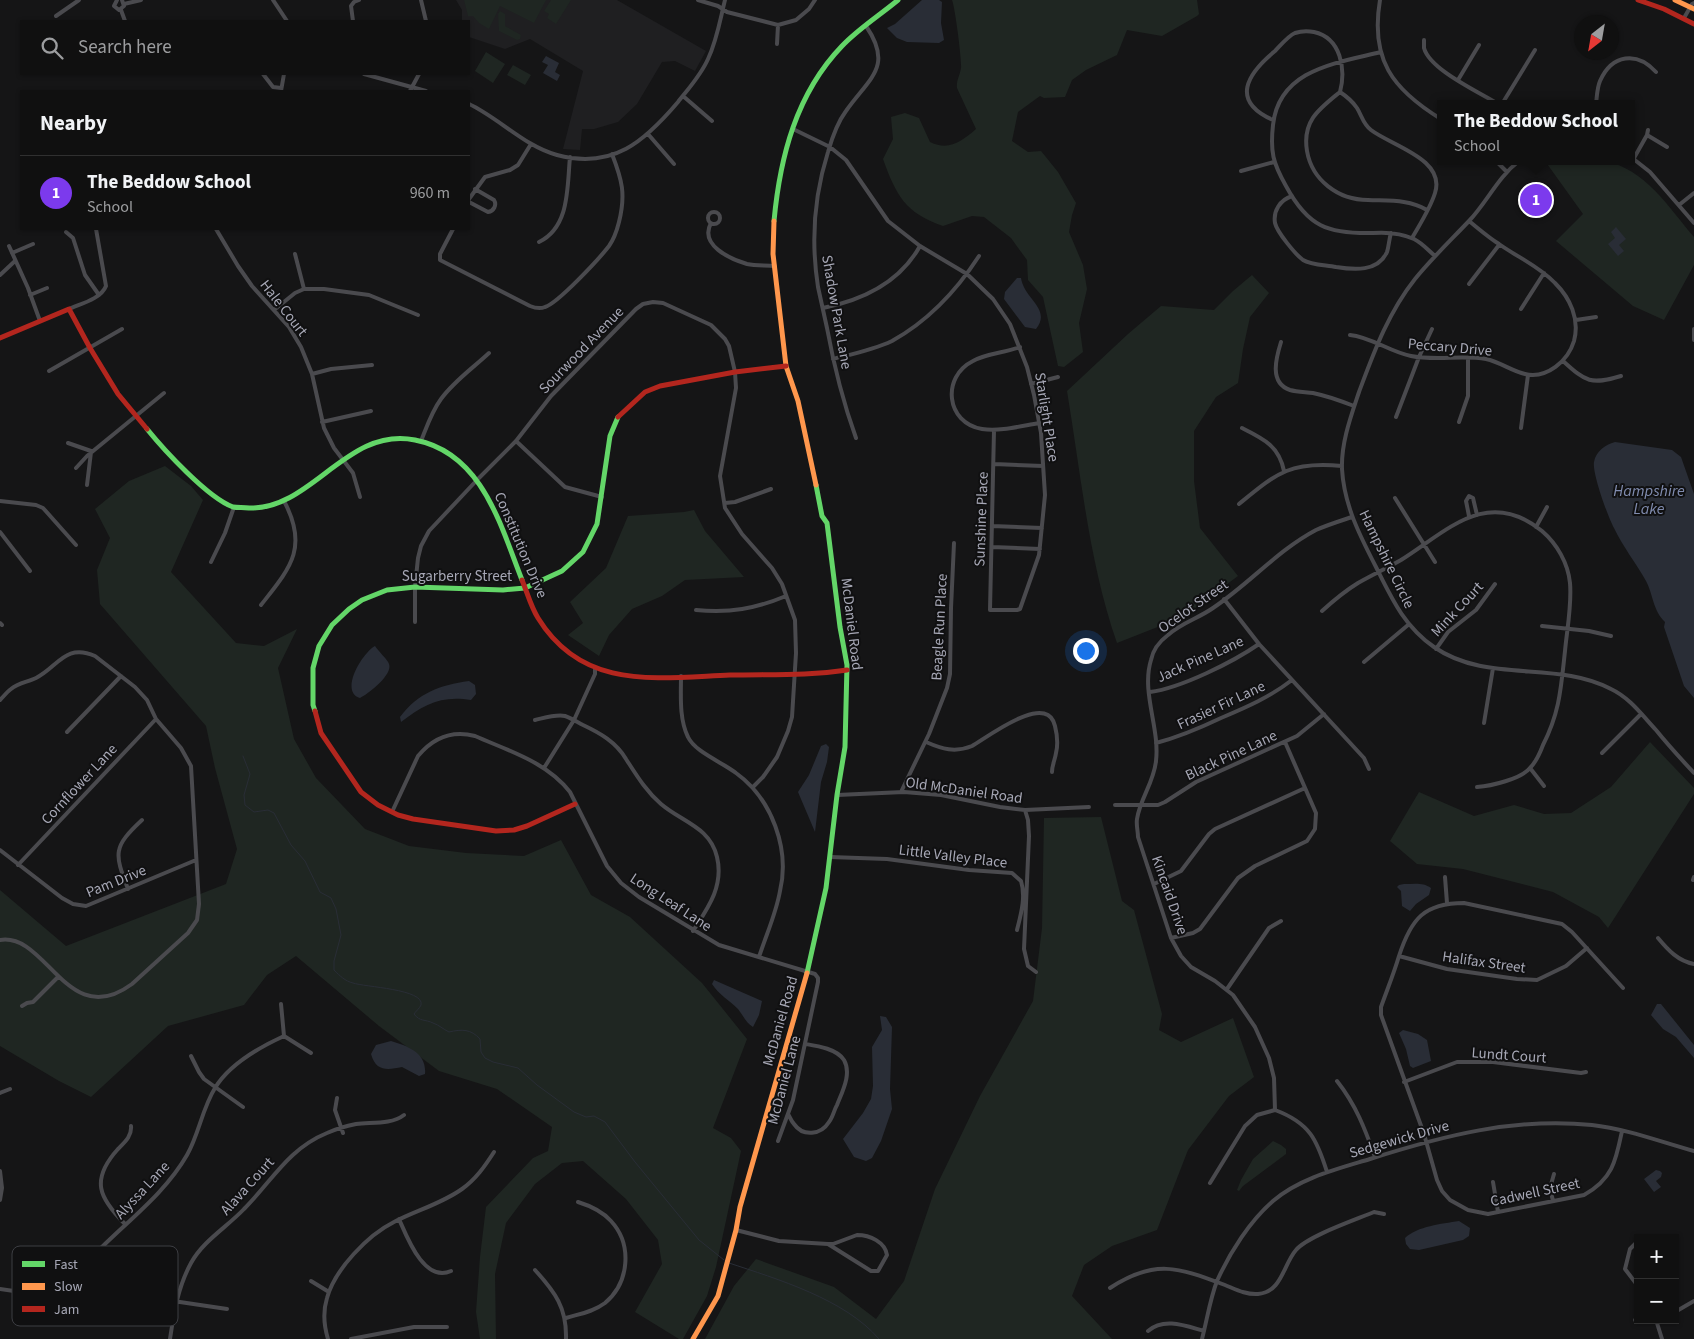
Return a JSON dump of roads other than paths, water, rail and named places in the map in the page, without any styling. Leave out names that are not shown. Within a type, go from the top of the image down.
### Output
[{"type":"street","points":[[56,16],[79,0]]},
{"type":"street","points":[[116,0],[114,3],[115,8],[121,10]]},
{"type":"street","points":[[125,20],[121,10],[123,2],[141,0]]},
{"type":"street","points":[[273,0],[286,20]]},
{"type":"street","points":[[353,20],[351,6],[359,0]]},
{"type":"street","points":[[421,0],[426,20]]},
{"type":"street","points":[[698,0],[727,12],[778,24],[796,20],[815,0]]},
{"type":"street","points":[[470,105],[531,144],[551,153],[570,157],[591,158],[612,154],[631,147],[648,134],[697,78],[715,42],[725,0]]},
{"type":"street","name":"McDaniel Road","points":[[693,1339],[716,1301],[736,1230],[740,1207],[807,972],[826,888],[837,795],[845,747],[847,670],[826,523],[822,516],[798,401],[786,366],[772,228],[777,189],[793,129],[809,89],[837,51],[898,0]]},
{"type":"street","points":[[1380,0],[1378,31],[1381,52],[1390,73],[1405,94],[1415,103],[1437,117]]},
{"type":"street","points":[[1638,0],[1684,18],[1694,24]]},
{"type":"street","points":[[1675,0],[1692,5],[1684,18]]},
{"type":"street","points":[[777,44],[778,24]]},
{"type":"street","name":"Shadow Park Lane","points":[[856,438],[842,396],[833,359],[816,270],[814,225],[819,188],[830,147],[844,114],[878,65],[878,46],[866,26]]},
{"type":"street","points":[[1273,120],[1260,114],[1252,107],[1248,95],[1248,84],[1254,71],[1295,33],[1305,31],[1322,34],[1333,42],[1344,76],[1340,92],[1318,110],[1307,130],[1308,152],[1316,175],[1320,181],[1331,189],[1352,198],[1405,202],[1418,205],[1427,210]]},
{"type":"street","points":[[1424,40],[1424,48],[1433,62],[1491,100]]},
{"type":"street","points":[[1458,80],[1478,45]]},
{"type":"street","points":[[1504,100],[1535,50]]},
{"type":"street","points":[[1381,52],[1317,69],[1297,80],[1281,99],[1273,120],[1274,162],[1292,196],[1308,217],[1330,230],[1345,233],[1390,233],[1412,238],[1434,256]]},
{"type":"street","points":[[1597,100],[1602,78],[1612,65],[1620,60],[1627,58],[1640,59],[1650,65],[1656,72]]},
{"type":"street","points":[[264,75],[273,87],[281,90],[284,75]]},
{"type":"street","points":[[367,75],[412,90],[420,75]]},
{"type":"street","points":[[1340,92],[1356,106],[1362,121],[1369,129],[1390,143],[1423,160],[1430,166],[1435,175],[1434,197],[1412,238]]},
{"type":"street","points":[[683,96],[712,121]]},
{"type":"street","name":"Starlight Place","points":[[793,129],[830,147],[846,160],[888,221],[920,246],[967,274],[980,285],[1000,308],[1010,324],[1020,347],[1031,384],[1039,423],[1044,466],[1045,495],[1040,549],[1020,609],[990,610]]},
{"type":"street","points":[[1635,153],[1647,135],[1648,130]]},
{"type":"street","points":[[648,134],[674,164]]},
{"type":"street","points":[[1647,135],[1667,147]]},
{"type":"street","points":[[470,198],[475,189],[488,176],[514,168],[521,161],[531,144]]},
{"type":"street","points":[[452,230],[440,254],[440,260],[533,307],[543,308],[551,305],[601,255],[614,236],[624,193],[621,176],[612,154]]},
{"type":"street","points":[[539,242],[552,233],[562,216],[570,157]]},
{"type":"street","points":[[1635,160],[1650,172],[1694,223]]},
{"type":"street","points":[[1241,171],[1274,162]]},
{"type":"street","points":[[1500,165],[1507,172]]},
{"type":"street","name":"Hampshire Circle","points":[[1515,165],[1507,172],[1469,220],[1434,256],[1403,295],[1377,344],[1354,406],[1342,466],[1352,517],[1392,600],[1408,625],[1436,649],[1465,662],[1493,668],[1563,675],[1591,680],[1611,688],[1642,714],[1694,773]]},
{"type":"street","points":[[470,201],[488,212],[495,206],[494,200],[475,189]]},
{"type":"street","points":[[1679,205],[1694,193]]},
{"type":"street","points":[[1292,196],[1286,198],[1276,208],[1275,224],[1292,252],[1305,261],[1352,270],[1367,269],[1381,260],[1387,251],[1390,233]]},
{"type":"street","points":[[1469,220],[1499,245],[1544,273],[1554,282],[1572,307],[1576,320],[1573,344],[1563,361],[1550,370],[1528,374],[1522,428]]},
{"type":"street","points":[[711,223],[708,231],[709,237],[712,244],[721,253],[748,264],[775,266]]},
{"type":"street","points":[[0,338],[69,310],[103,292],[106,286],[96,230]]},
{"type":"street","name":"Hale Court","points":[[217,230],[252,286],[294,334],[312,374],[322,422],[331,442],[353,473],[360,497]]},
{"type":"street","points":[[66,232],[73,238],[84,275],[99,295]]},
{"type":"street","points":[[12,253],[33,244]]},
{"type":"street","points":[[1468,284],[1499,245]]},
{"type":"street","points":[[9,246],[40,321]]},
{"type":"street","points":[[823,308],[858,299],[878,289],[906,265],[920,246]]},
{"type":"street","points":[[295,254],[304,289]]},
{"type":"street","points":[[833,359],[880,346],[915,326],[940,305],[980,256]]},
{"type":"street","points":[[0,275],[16,261]]},
{"type":"street","points":[[1521,309],[1544,273]]},
{"type":"street","points":[[30,295],[47,288]]},
{"type":"street","points":[[274,310],[288,297],[304,289],[324,289],[369,295],[418,315]]},
{"type":"street","name":"Sourwood Avenue","points":[[414,622],[415,587],[421,546],[429,531],[516,441],[551,396],[636,308],[653,302],[663,303],[711,325],[725,339],[729,346],[735,372],[736,388],[720,476],[725,508],[742,534],[772,568],[782,584],[795,620],[796,653],[792,717],[784,744],[763,777],[752,787]]},
{"type":"street","name":"Constitution Drive","points":[[69,310],[118,394],[135,415],[166,452],[212,494],[234,507],[262,508],[284,501],[363,447],[382,439],[401,437],[422,441],[438,447],[453,456],[477,480],[492,503],[538,617],[548,633],[571,655],[595,669],[627,677],[794,674],[847,670]]},
{"type":"street","points":[[1576,320],[1596,316]]},
{"type":"street","points":[[1396,418],[1418,357],[1432,328]]},
{"type":"street","points":[[49,371],[122,329]]},
{"type":"street","points":[[1694,329],[1694,340]]},
{"type":"street","name":"Peccary Drive","points":[[1350,335],[1404,354],[1418,357],[1468,358],[1496,362],[1528,374]]},
{"type":"street","points":[[1281,342],[1276,376],[1281,384],[1291,390],[1323,395],[1354,406]]},
{"type":"street","points":[[1020,347],[972,361],[960,370],[954,380],[951,391],[952,402],[960,417],[980,429],[994,430],[1039,423]]},
{"type":"street","points":[[422,441],[430,418],[441,399],[489,353]]},
{"type":"street","points":[[1459,422],[1468,396],[1468,358]]},
{"type":"street","points":[[1563,361],[1577,373],[1592,381],[1602,381],[1622,376]]},
{"type":"street","points":[[312,374],[331,369],[372,365]]},
{"type":"street","name":"Sugarberry Street","points":[[575,804],[527,826],[514,830],[496,831],[413,819],[378,805],[361,792],[321,733],[314,705],[313,668],[319,646],[332,625],[349,609],[375,594],[398,588],[415,587],[503,590],[526,588],[562,571],[583,552],[597,524],[610,436],[619,415],[627,407],[644,392],[660,386],[735,372],[786,366]]},
{"type":"street","points":[[1031,384],[1058,378]]},
{"type":"street","points":[[76,468],[91,452],[164,393]]},
{"type":"street","points":[[322,422],[371,411]]},
{"type":"street","points":[[1242,428],[1274,448],[1280,458],[1284,471]]},
{"type":"street","name":"Sunshine Place","points":[[990,610],[994,430]]},
{"type":"street","points":[[516,441],[565,487],[602,497]]},
{"type":"street","points":[[68,443],[91,452]]},
{"type":"street","points":[[87,485],[91,452]]},
{"type":"street","points":[[994,464],[1044,466]]},
{"type":"street","points":[[1239,504],[1266,482],[1284,471],[1309,466],[1342,466]]},
{"type":"street","points":[[725,503],[735,502],[771,489]]},
{"type":"street","points":[[1469,516],[1466,501],[1469,496],[1473,498],[1477,515]]},
{"type":"street","points":[[1395,498],[1435,562]]},
{"type":"street","points":[[261,605],[290,568],[296,545],[292,518],[284,501]]},
{"type":"street","points":[[0,502],[36,505],[43,508],[76,544]]},
{"type":"street","points":[[211,562],[225,533],[234,507]]},
{"type":"street","points":[[1536,527],[1547,507]]},
{"type":"street","points":[[1322,610],[1351,588],[1469,516],[1492,513],[1508,514],[1536,527],[1556,547],[1566,564],[1570,594],[1561,695],[1556,715],[1545,742],[1530,768],[1515,777],[1477,787]]},
{"type":"street","name":"Ocelot Street","points":[[1156,743],[1149,668],[1157,646],[1170,633],[1213,608],[1300,540],[1317,530],[1352,517]]},
{"type":"street","points":[[992,526],[1042,528]]},
{"type":"street","points":[[0,532],[30,571]]},
{"type":"street","name":"Beagle Run Place","points":[[901,792],[926,742],[942,704],[950,674],[954,543]]},
{"type":"street","points":[[992,547],[1040,549]]},
{"type":"street","name":"Mink Court","points":[[1436,649],[1448,632],[1476,610],[1495,584]]},
{"type":"street","points":[[696,610],[716,611],[754,608],[786,596]]},
{"type":"street","points":[[1224,599],[1259,644],[1364,758],[1369,769]]},
{"type":"street","points":[[1364,662],[1408,625]]},
{"type":"street","points":[[1542,626],[1567,628],[1611,636]]},
{"type":"street","name":"Jack Pine Lane","points":[[1150,692],[1166,690],[1243,655],[1259,644]]},
{"type":"street","points":[[0,700],[11,689],[38,677],[69,654],[88,653],[95,656],[136,687],[147,700],[156,719],[181,748],[191,766],[199,904],[197,920],[188,933],[123,990],[107,996],[90,995],[73,988],[58,977],[26,946],[10,940],[0,940]]},
{"type":"street","points":[[1484,723],[1493,668]]},
{"type":"street","points":[[544,768],[574,720],[595,674],[595,669]]},
{"type":"street","points":[[67,732],[121,676]]},
{"type":"street","points":[[681,676],[682,706],[688,738],[696,748],[737,774],[752,787],[772,816],[783,855],[780,892],[759,957]]},
{"type":"street","name":"Frasier Fir Lane","points":[[1156,743],[1179,737],[1251,705],[1274,694],[1292,680]]},
{"type":"street","points":[[926,742],[950,750],[962,750],[1029,714],[1042,712],[1052,718],[1055,726],[1057,751],[1052,764],[1052,772]]},
{"type":"street","name":"Black Pine Lane","points":[[1142,804],[1166,802],[1196,782],[1304,732],[1324,714]]},
{"type":"street","points":[[1602,753],[1642,714]]},
{"type":"street","points":[[535,720],[566,716],[609,739],[622,754],[636,777],[662,806],[696,826],[713,844],[719,868],[718,886],[713,900],[694,931]]},
{"type":"street","name":"Cornflower Lane","points":[[18,865],[156,719]]},
{"type":"street","name":"Long Leaf Lane","points":[[392,812],[418,756],[431,742],[449,734],[475,736],[544,768],[564,784],[570,792],[607,866],[621,883],[639,896],[719,945],[807,972]]},
{"type":"street","points":[[1171,938],[1193,933],[1200,929],[1238,878],[1246,872],[1307,841],[1315,829],[1316,813],[1285,742]]},
{"type":"street","name":"Kincaid Drive","points":[[1156,743],[1155,771],[1137,821],[1138,837],[1171,938],[1181,956],[1191,967],[1227,989],[1255,1027],[1269,1058],[1274,1078],[1275,1110]]},
{"type":"street","points":[[1530,768],[1544,786]]},
{"type":"street","points":[[1154,884],[1181,871],[1209,834],[1215,829],[1305,788]]},
{"type":"street","name":"Old McDaniel Road","points":[[837,795],[901,792],[941,796],[1025,810],[1089,806]]},
{"type":"street","points":[[1115,805],[1142,804]]},
{"type":"street","points":[[1025,810],[1029,836],[1024,949],[1028,966],[1036,972]]},
{"type":"street","points":[[128,889],[118,864],[117,854],[127,834],[142,820]]},
{"type":"street","name":"Pam Drive","points":[[0,850],[62,898],[74,904],[86,906],[196,860]]},
{"type":"street","name":"Little Valley Place","points":[[830,857],[887,859],[969,870],[1012,873],[1021,881],[1023,890],[1023,905],[1017,930]]},
{"type":"street","points":[[1445,877],[1448,903],[1464,902],[1562,924],[1572,932],[1623,988]]},
{"type":"street","name":"Cadwell Street","points":[[1448,903],[1434,906],[1421,914],[1414,922],[1403,943],[1381,1007],[1381,1015],[1442,1191],[1450,1200],[1468,1210],[1488,1214],[1584,1195],[1605,1180],[1612,1169],[1622,1131]]},
{"type":"street","points":[[1227,989],[1269,928],[1281,921]]},
{"type":"street","points":[[1658,938],[1675,956],[1694,964]]},
{"type":"street","name":"Halifax Street","points":[[1399,956],[1447,969],[1537,980],[1566,966],[1587,948]]},
{"type":"street","name":"McDaniel Lane","points":[[778,1142],[793,1100],[818,982],[815,974],[807,972]]},
{"type":"street","points":[[22,1006],[34,1002],[58,977]]},
{"type":"street","points":[[281,1004],[284,1036],[310,1053]]},
{"type":"street","name":"Alyssa Lane","points":[[103,1246],[166,1185],[178,1170],[191,1146],[201,1117],[215,1087],[244,1059],[284,1036]]},
{"type":"street","points":[[788,1113],[794,1125],[801,1130],[812,1133],[821,1131],[832,1118],[846,1078],[846,1064],[843,1058],[830,1050],[806,1044]]},
{"type":"street","points":[[191,1056],[199,1072],[215,1087],[243,1107]]},
{"type":"street","name":"Lundt Court","points":[[1404,1082],[1457,1062],[1493,1062],[1581,1073],[1586,1072]]},
{"type":"street","points":[[1337,1081],[1358,1111],[1374,1157]]},
{"type":"street","points":[[0,1093],[10,1089]]},
{"type":"street","points":[[337,1098],[335,1110],[343,1133]]},
{"type":"street","points":[[1210,1182],[1244,1126],[1257,1115],[1275,1110],[1292,1118],[1313,1136],[1318,1144],[1328,1172]]},
{"type":"street","name":"Alava Court","points":[[178,1294],[183,1278],[192,1261],[204,1246],[243,1210],[288,1157],[316,1138],[341,1128],[354,1124],[393,1121],[404,1115]]},
{"type":"street","name":"Sedgewick Drive","points":[[1202,1339],[1217,1282],[1226,1263],[1246,1232],[1274,1200],[1311,1178],[1425,1142],[1467,1131],[1513,1124],[1592,1125],[1622,1131],[1694,1151]]},
{"type":"street","points":[[125,1224],[106,1203],[101,1185],[102,1176],[108,1162],[130,1136],[131,1126]]},
{"type":"street","points":[[328,1339],[325,1328],[325,1309],[329,1292],[343,1268],[368,1240],[380,1230],[438,1203],[462,1188],[480,1173],[494,1152]]},
{"type":"street","points":[[0,1171],[2,1182],[0,1200]]},
{"type":"street","points":[[1553,1201],[1550,1188],[1554,1174]]},
{"type":"street","points":[[1493,1182],[1498,1212]]},
{"type":"street","points":[[566,1318],[590,1312],[604,1304],[620,1284],[626,1265],[624,1246],[615,1225],[600,1212],[578,1202]]},
{"type":"street","points":[[1110,1288],[1135,1274],[1155,1269],[1182,1270],[1249,1294],[1259,1294],[1277,1285],[1295,1251],[1307,1241],[1374,1212],[1384,1214]]},
{"type":"street","points":[[400,1220],[413,1250],[421,1260],[438,1272],[446,1273],[452,1270]]},
{"type":"street","points":[[736,1230],[779,1241],[828,1244],[858,1236],[866,1236],[874,1238],[883,1246],[887,1255],[878,1271],[875,1272],[828,1244]]},
{"type":"street","points":[[1634,1245],[1630,1249],[1625,1269],[1634,1281]]},
{"type":"street","points":[[536,1270],[554,1294],[566,1318],[566,1339]]},
{"type":"street","points":[[311,1281],[329,1292]]},
{"type":"street","points":[[178,1301],[227,1309]]},
{"type":"street","points":[[1679,1310],[1694,1301]]},
{"type":"street","points":[[1148,1331],[1153,1326],[1168,1323],[1204,1331]]},
{"type":"street","points":[[1657,1324],[1662,1339]]},
{"type":"street","name":"Alava Court","points":[[170,1339],[172,1326]]},
{"type":"street","points":[[352,1339],[414,1327],[448,1327]]},
{"type":"water","points":[[922,0],[939,0],[942,2],[941,23],[944,40],[939,43],[907,42],[897,38],[887,28],[895,24]]},
{"type":"water","points":[[546,56],[559,63],[555,72],[560,75],[557,81],[543,73],[548,65],[542,62]]},
{"type":"water","points":[[1616,227],[1626,239],[1619,245],[1624,251],[1618,256],[1608,244],[1615,238],[1611,232]]},
{"type":"water","points":[[1017,278],[1021,278],[1023,285],[1039,310],[1041,316],[1036,329],[1025,327],[1004,299],[1005,292]]},
{"type":"water","name":"Hampshire Lake","points":[[1615,442],[1672,450],[1681,457],[1694,494],[1694,698],[1684,686],[1664,627],[1665,622],[1658,613],[1646,581],[1621,542],[1601,495],[1595,475],[1594,462],[1601,449]]},
{"type":"water","points":[[375,646],[388,662],[389,668],[384,679],[360,698],[354,694],[352,681],[364,656]]},
{"type":"water","points":[[469,681],[475,685],[476,694],[471,700],[451,699],[434,702],[401,722],[400,717],[407,709],[430,691]]},
{"type":"water","points":[[826,744],[829,747],[821,782],[815,832],[798,792],[809,775],[821,746]]},
{"type":"water","points":[[1404,884],[1422,884],[1431,888],[1429,895],[1410,911],[1402,906],[1401,891],[1397,887]]},
{"type":"water","points":[[714,980],[762,1001],[759,1015],[753,1027],[746,1021],[738,1009],[715,988],[712,984]]},
{"type":"water","points":[[1657,1004],[1661,1004],[1694,1045],[1694,1058],[1676,1037],[1663,1029],[1651,1015]]},
{"type":"water","points":[[880,1016],[886,1017],[892,1027],[890,1089],[892,1109],[881,1141],[872,1158],[866,1161],[854,1157],[843,1139],[871,1099],[873,1086],[872,1047],[882,1030]]},
{"type":"water","points":[[1403,1030],[1418,1034],[1427,1040],[1431,1061],[1413,1068],[1410,1066],[1406,1049],[1399,1033]]},
{"type":"water","points":[[391,1041],[410,1048],[420,1056],[425,1067],[425,1074],[419,1076],[402,1067],[387,1069],[379,1067],[371,1054],[376,1045]]},
{"type":"water","points":[[1656,1170],[1662,1173],[1661,1177],[1656,1181],[1661,1187],[1654,1192],[1644,1179]]},
{"type":"water","points":[[1459,1221],[1470,1228],[1469,1236],[1463,1240],[1419,1250],[1410,1249],[1406,1244],[1405,1238],[1416,1231],[1430,1226]]},
{"type":"waterway","points":[[243,756],[250,774],[244,795],[245,805],[254,812],[268,810],[274,813],[291,845],[305,861],[320,892],[331,898],[336,909],[341,935],[334,961],[334,970],[350,982],[414,995],[420,1000],[421,1005],[414,1014],[418,1018],[435,1024],[449,1032],[462,1030],[473,1033],[480,1039],[481,1052],[485,1058],[493,1062],[518,1068],[537,1085],[574,1112],[586,1117],[594,1116],[605,1122],[699,1240],[724,1260]]},
{"type":"waterway","points":[[729,1263],[789,1284],[829,1302],[848,1312],[879,1339]]},
{"type":"place","name":"The Beddow School","points":[[1536,200]]}]
